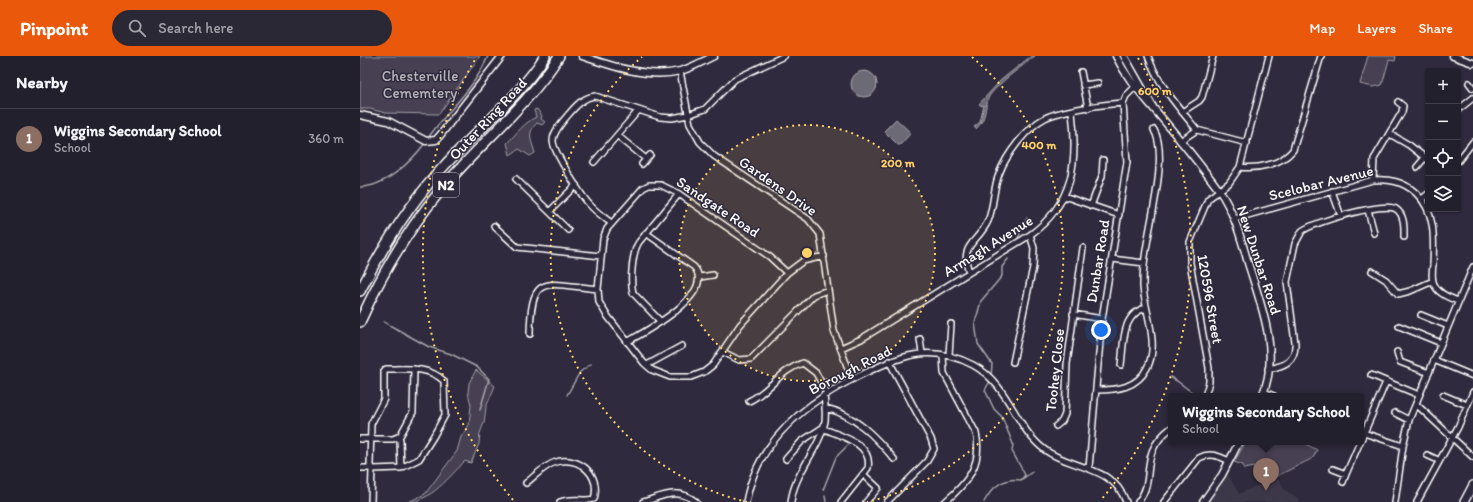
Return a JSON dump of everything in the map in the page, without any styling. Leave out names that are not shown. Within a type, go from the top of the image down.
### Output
[{"type":"highway","name":"Outer Ring Road","points":[[360,291],[392,235],[415,202],[445,165],[493,116],[544,58]]},
{"type":"highway","name":"Outer Ring Road","points":[[360,322],[392,259],[431,202],[468,160],[529,96],[557,60]]},
{"type":"main road","points":[[1464,502],[1473,485]]},
{"type":"main road","points":[[1469,502],[1473,494]]},
{"type":"street","points":[[360,115],[388,121],[423,140],[430,142],[438,138],[502,56]]},
{"type":"street","points":[[582,56],[632,70],[660,73],[680,71],[714,56]]},
{"type":"street","points":[[611,223],[589,205],[553,146],[556,132],[579,103],[590,97],[599,97],[666,118],[688,115],[705,109],[735,79],[784,56]]},
{"type":"street","points":[[1116,56],[1137,85]]},
{"type":"street","points":[[1124,56],[1137,85]]},
{"type":"street","points":[[1148,56],[1163,85],[1196,130],[1247,142]]},
{"type":"street","points":[[1182,112],[1199,101],[1202,97],[1213,56]]},
{"type":"street","name":"120596 Street","points":[[1206,393],[1209,382],[1209,368],[1190,267],[1189,250],[1192,233],[1208,198],[1229,183],[1240,167],[1269,56]]},
{"type":"street","points":[[1240,167],[1257,167],[1281,160],[1293,150],[1321,56]]},
{"type":"street","points":[[1453,56],[1460,57],[1473,63]]},
{"type":"street","name":"Gardens Drive","points":[[680,71],[688,115],[695,135],[706,149],[808,219],[816,227],[822,241],[834,330],[852,379]]},
{"type":"street","points":[[1081,72],[1088,108]]},
{"type":"street","points":[[1083,85],[1098,82]]},
{"type":"street","points":[[1469,83],[1473,88]]},
{"type":"street","points":[[969,272],[966,264],[966,250],[987,223],[997,180],[1006,159],[1016,144],[1041,120],[1050,116],[1088,108],[1123,103],[1126,96],[1137,85]]},
{"type":"street","name":"New Dunbar Road","points":[[1137,85],[1219,191],[1234,219],[1264,315],[1269,340],[1268,369],[1263,393]]},
{"type":"street","points":[[1461,108],[1473,98]]},
{"type":"street","points":[[1373,180],[1374,159],[1400,117],[1403,106],[1398,102]]},
{"type":"street","name":"Dunbar Road","points":[[1089,468],[1102,319],[1127,162],[1127,140],[1123,103]]},
{"type":"street","points":[[594,162],[618,136],[638,110]]},
{"type":"street","name":"Armagh Avenue","points":[[841,348],[868,335],[1030,235],[1050,218],[1064,196],[1074,160],[1072,112]]},
{"type":"street","points":[[1097,390],[1116,390],[1126,387],[1134,382],[1146,369],[1151,355],[1143,287],[1144,263],[1158,173],[1158,139],[1154,130]]},
{"type":"street","points":[[1180,142],[1196,130]]},
{"type":"street","points":[[1390,134],[1425,157]]},
{"type":"street","points":[[618,136],[648,157],[642,164]]},
{"type":"street","points":[[1461,157],[1473,142]]},
{"type":"street","points":[[1091,206],[1102,176],[1103,160]]},
{"type":"street","points":[[1417,166],[1425,160]]},
{"type":"street","points":[[516,179],[568,230]]},
{"type":"street","name":"Scelobar Avenue","points":[[1234,219],[1373,180],[1398,182],[1408,187],[1422,199],[1429,211],[1433,225],[1433,281]]},
{"type":"street","points":[[550,211],[576,184]]},
{"type":"street","name":"Sandgate Road","points":[[787,273],[770,256],[679,194],[661,185],[649,185],[643,188],[611,223],[605,234],[598,289],[601,307],[627,342],[647,365],[663,376],[684,378],[704,372],[713,364],[723,352],[740,325],[787,273],[806,259],[824,256]]},
{"type":"street","points":[[1332,191],[1341,216]]},
{"type":"street","points":[[661,322],[636,297],[632,289],[635,250],[646,233],[679,194]]},
{"type":"street","points":[[1064,196],[1119,215]]},
{"type":"street","points":[[1268,369],[1287,364],[1295,353],[1287,282],[1298,236],[1302,231],[1307,227],[1341,216],[1385,206],[1397,210],[1403,220],[1404,237]]},
{"type":"street","points":[[1368,210],[1374,233]]},
{"type":"street","points":[[494,226],[517,247],[601,256]]},
{"type":"street","points":[[627,342],[673,314],[694,292],[698,286],[700,277],[697,270],[689,262],[646,233]]},
{"type":"street","points":[[1013,362],[1033,267],[1034,248],[1030,235]]},
{"type":"street","name":"Toohey Close","points":[[1056,426],[1062,421],[1065,414],[1067,364],[1083,248]]},
{"type":"street","points":[[1112,258],[1144,263]]},
{"type":"street","points":[[1395,502],[1403,446],[1409,420],[1473,266]]},
{"type":"street","points":[[1372,271],[1386,280],[1395,293],[1403,293],[1433,281],[1441,292],[1458,301]]},
{"type":"street","points":[[700,277],[713,275]]},
{"type":"street","points":[[530,334],[530,317],[534,295],[544,285],[598,289]]},
{"type":"street","points":[[723,352],[739,360],[750,359],[810,299],[819,292],[828,290]]},
{"type":"street","points":[[1121,365],[1128,320],[1136,312],[1146,308]]},
{"type":"street","name":"Toohey Close","points":[[1073,314],[1102,319]]},
{"type":"street","points":[[1421,315],[1448,326]]},
{"type":"street","points":[[945,502],[970,478],[975,464],[977,442],[974,429],[944,373],[951,324]]},
{"type":"street","points":[[1399,326],[1441,343]]},
{"type":"street","points":[[920,339],[922,353]]},
{"type":"street","points":[[647,365],[682,346]]},
{"type":"street","points":[[1397,352],[1400,362],[1429,373]]},
{"type":"street","name":"Borough Road","points":[[746,502],[754,473],[768,448],[790,422],[809,405],[852,379],[889,361],[922,353],[946,355],[974,366],[987,375],[998,385],[1029,434],[1038,444],[1055,456],[1089,468],[1111,480],[1121,492],[1126,502]]},
{"type":"street","points":[[1434,360],[1473,376]]},
{"type":"street","points":[[887,502],[927,461],[934,449],[931,439],[889,361]]},
{"type":"street","points":[[749,401],[760,394],[776,378],[802,364],[816,373],[825,394],[825,408],[822,428],[794,488],[791,502]]},
{"type":"street","points":[[360,439],[393,439],[398,437],[407,425],[413,412],[414,369]]},
{"type":"street","points":[[360,468],[372,468],[401,468],[419,459],[433,437],[444,415],[444,381],[428,371],[414,369],[384,371],[384,399],[371,424],[370,439],[372,468],[371,502]]},
{"type":"street","points":[[1371,375],[1419,395]]},
{"type":"street","points":[[1386,382],[1364,433],[1403,446]]},
{"type":"street","points":[[1418,502],[1438,460],[1452,438],[1473,392]]},
{"type":"street","points":[[1443,395],[1467,405]]},
{"type":"street","points":[[1416,404],[1472,455]]},
{"type":"street","points":[[825,408],[849,416],[876,438],[894,459]]},
{"type":"street","points":[[1395,413],[1409,420]]},
{"type":"street","points":[[786,459],[802,441],[822,428]]},
{"type":"street","points":[[822,428],[857,444],[865,450],[869,464],[864,475],[841,502]]},
{"type":"street","points":[[1138,502],[1146,487],[1149,458],[1152,450],[1158,440],[1168,431]]},
{"type":"street","points":[[398,437],[400,440],[401,468]]},
{"type":"street","points":[[1203,502],[1237,445]]},
{"type":"street","points":[[1343,482],[1359,445]]},
{"type":"street","points":[[1164,502],[1199,458],[1207,455],[1214,455],[1229,461]]},
{"type":"street","points":[[1427,455],[1438,460]]},
{"type":"street","points":[[526,483],[552,464],[560,461],[573,461],[584,466],[592,474],[597,501],[588,502],[567,500],[560,502]]},
{"type":"street","points":[[1333,469],[1346,474]]},
{"type":"street","points":[[864,475],[878,488],[866,502]]},
{"type":"street","points":[[643,502],[674,493],[688,495],[696,502]]},
{"type":"shaded area","points":[[1031,56],[1035,56],[1006,79],[990,95],[983,120],[976,129],[974,127],[980,122],[984,105],[981,106],[979,104],[1001,80]]},
{"type":"shaded area","points":[[864,71],[873,75],[877,84],[873,93],[864,97],[855,93],[851,84],[855,75]]},
{"type":"shaded area","points":[[896,119],[911,133],[900,145],[898,145],[884,131]]},
{"type":"shaded area","points":[[1229,476],[1239,494],[1273,478],[1280,480],[1284,489],[1300,500],[1299,502],[1209,502],[1225,478]]},
{"type":"green space","name":"Chesterville Cememtery","points":[[360,56],[480,56],[439,114],[386,113],[370,109],[360,109]]},
{"type":"green space","points":[[1368,56],[1396,56],[1395,61],[1389,60],[1382,85],[1373,87],[1360,84]]},
{"type":"green space","points":[[537,109],[542,116],[541,119],[545,122],[542,125],[537,123],[532,130],[531,141],[535,153],[530,156],[519,149],[510,155],[507,143],[524,125],[536,117],[534,110]]},
{"type":"green space","points":[[476,370],[495,386],[486,407],[479,444],[471,463],[465,461],[446,481],[424,498],[408,502],[425,494],[457,451],[461,437],[469,425],[471,405],[468,393],[469,383]]},
{"type":"green space","points":[[1244,445],[1308,445],[1317,450],[1313,458],[1263,483],[1260,466],[1244,469],[1243,465],[1234,462]]},
{"type":"waterway","points":[[428,138],[469,88],[483,67],[488,56]]},
{"type":"waterway","points":[[360,187],[379,183],[397,172],[425,143]]},
{"type":"waterway","points":[[1018,238],[1027,218]]},
{"type":"waterway","points":[[991,377],[992,364],[978,344],[975,323],[981,301],[1002,276],[1002,267],[1008,259]]},
{"type":"waterway","points":[[384,322],[429,347],[451,354],[477,367],[489,379],[480,410]]},
{"type":"waterway","points":[[567,395],[580,372],[591,364]]},
{"type":"waterway","points":[[1170,377],[1193,393]]},
{"type":"waterway","points":[[984,502],[999,484],[1009,480],[1021,480],[1025,475],[1012,451],[1013,444],[1002,417],[994,409],[985,390],[990,381]]},
{"type":"waterway","points":[[823,490],[836,457],[848,445]]},
{"type":"waterway","points":[[1021,480],[1032,472]]},
{"type":"waterway","points":[[825,496],[826,502]]},
{"type":"place","name":"Wiggins Secondary School","points":[[1266,491]]}]
